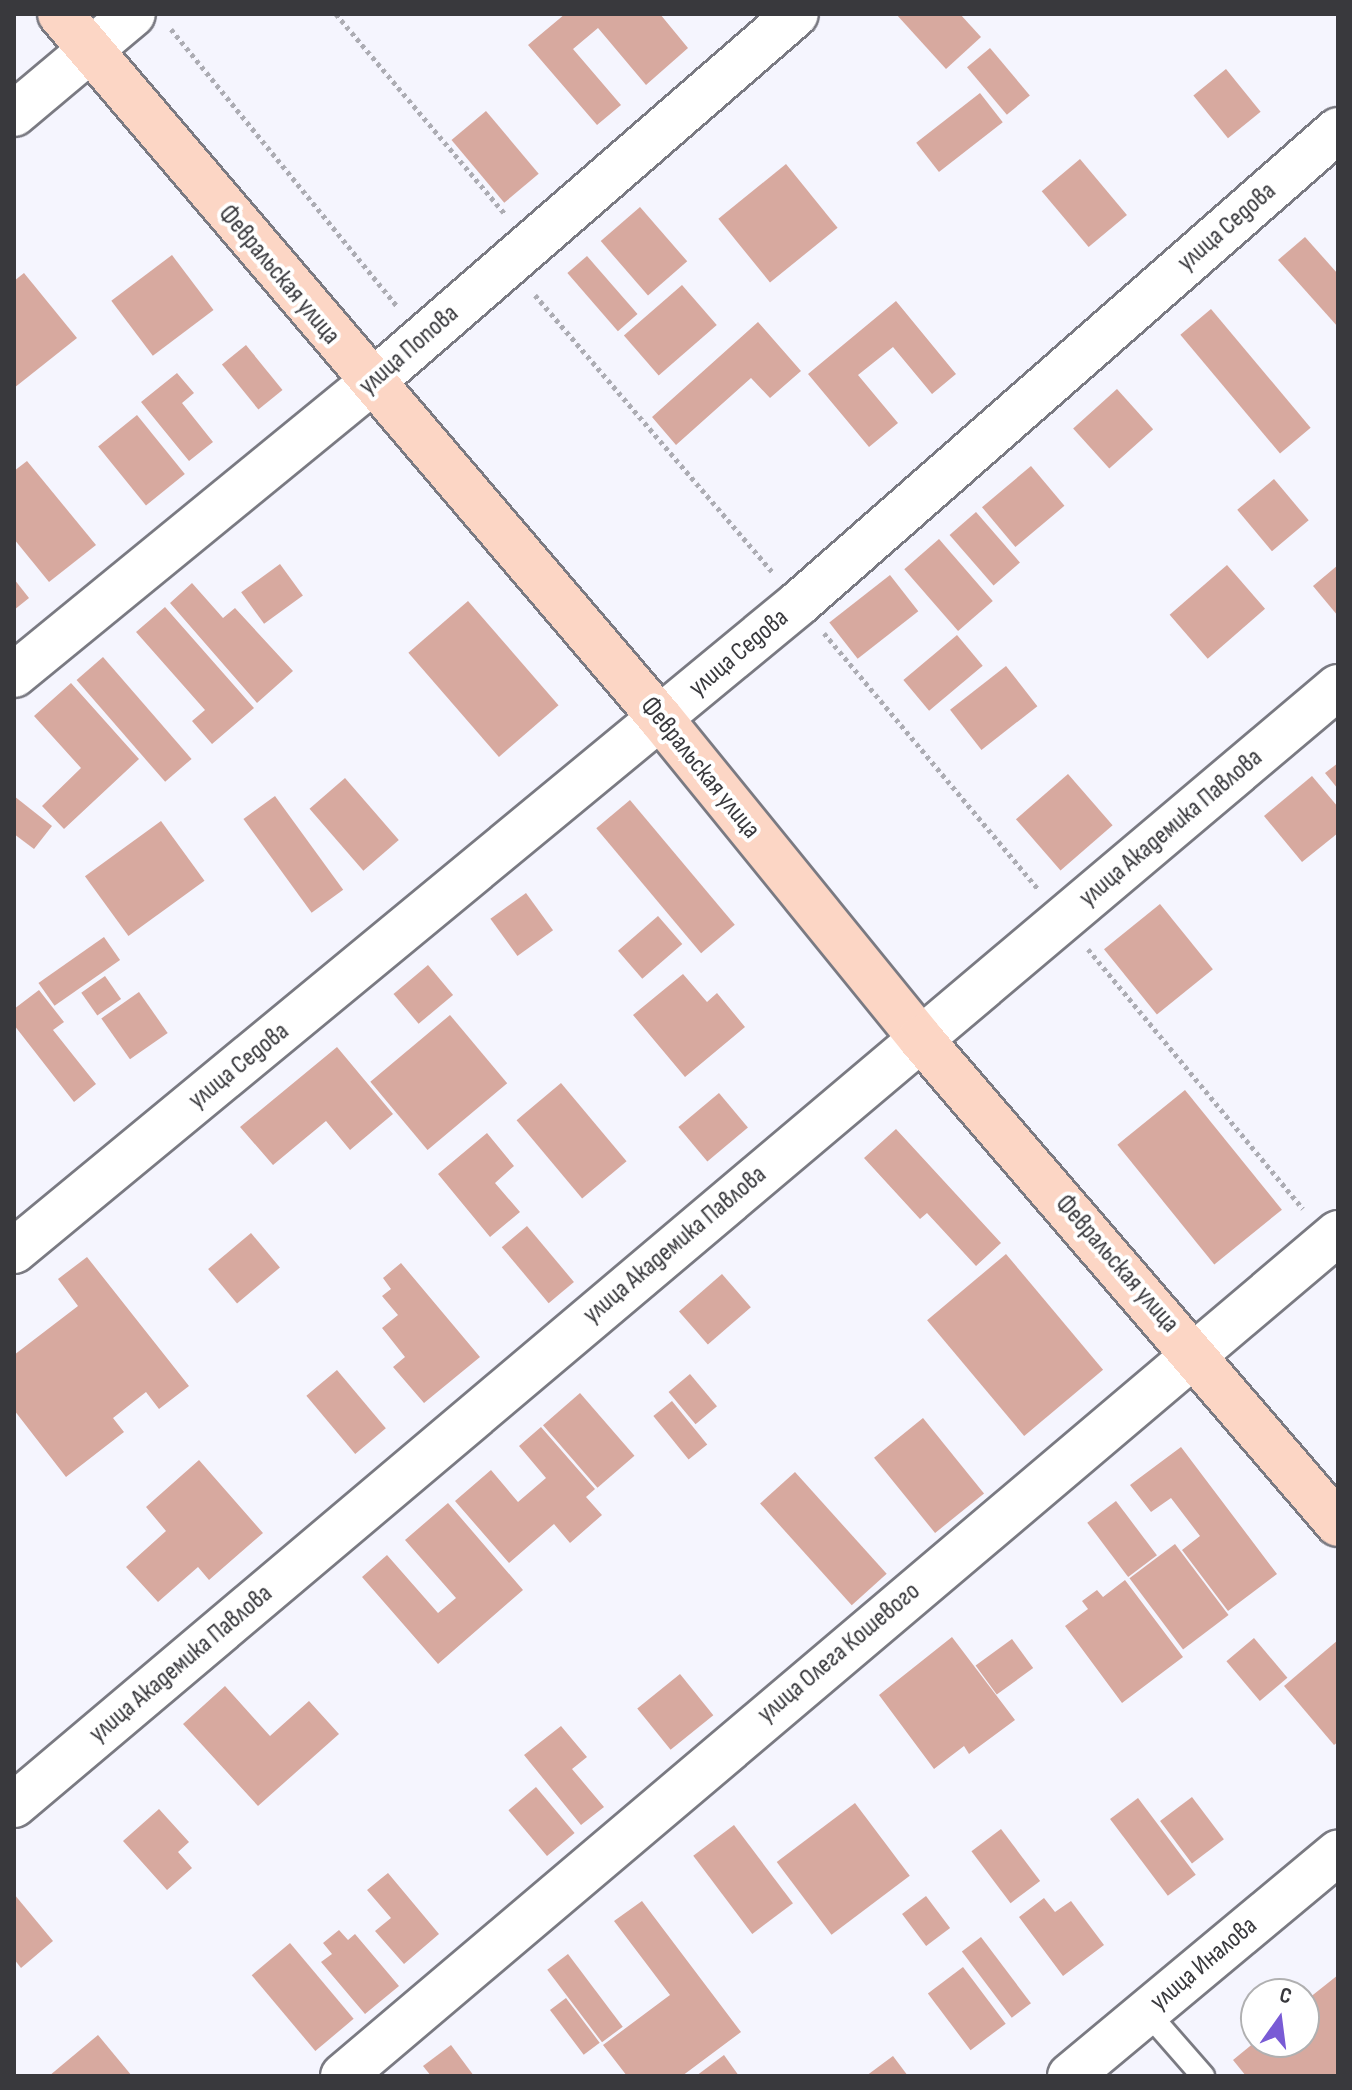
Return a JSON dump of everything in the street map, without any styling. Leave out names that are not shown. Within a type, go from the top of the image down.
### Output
[{"type":"street","name":"Февральская улица","points":[[60,14],[370,384],[661,719],[920,1038],[1194,1352],[1338,1524]]},
{"type":"street","name":"улица Попова","points":[[14,675],[370,384],[796,14]]},
{"type":"street","points":[[14,114],[89,50],[151,20]]},
{"type":"street","name":"улица Седова","points":[[14,1251],[799,603],[1338,130]]},
{"type":"street","name":"улица Академика Павлова","points":[[14,1805],[1338,687]]},
{"type":"street","name":"улица Олега Кошевого","points":[[343,2076],[1334,1236]]},
{"type":"street","name":"улица Иналова","points":[[1070,2076],[1338,1853]]},
{"type":"lane","points":[[1147,2012],[1203,2076]]},
{"type":"path","points":[[336,14],[520,254],[799,603],[1334,1236]]},
{"type":"path","points":[[151,20],[423,338]]},
{"type":"building","points":[[565,14],[660,14],[688,48],[646,85],[598,28],[573,49],[621,105],[597,125],[528,45]]},
{"type":"building","points":[[896,14],[960,14],[981,37],[946,69]]},
{"type":"building","points":[[990,48],[1030,95],[1007,115],[967,67]]},
{"type":"building","points":[[1226,69],[1261,112],[1228,138],[1193,95]]},
{"type":"building","points":[[980,93],[1003,122],[939,172],[916,143]]},
{"type":"building","points":[[486,111],[539,174],[504,203],[452,140]]},
{"type":"building","points":[[1080,159],[1127,215],[1089,247],[1042,191]]},
{"type":"building","points":[[786,164],[838,228],[770,282],[718,219]]},
{"type":"building","points":[[640,207],[687,261],[648,295],[601,241]]},
{"type":"building","points":[[1305,237],[1338,274],[1338,327],[1278,260]]},
{"type":"building","points":[[172,255],[214,310],[153,356],[111,301]]},
{"type":"building","points":[[587,256],[638,314],[618,331],[567,273]]},
{"type":"building","points":[[24,273],[77,338],[14,388],[14,281]]},
{"type":"building","points":[[682,285],[717,325],[659,376],[624,336]]},
{"type":"building","points":[[896,301],[956,374],[932,394],[893,347],[858,375],[898,423],[869,447],[808,374]]},
{"type":"building","points":[[1211,309],[1311,428],[1280,453],[1180,335]]},
{"type":"building","points":[[758,322],[801,371],[770,398],[751,378],[676,445],[652,417]]},
{"type":"building","points":[[246,345],[283,390],[258,410],[222,365]]},
{"type":"building","points":[[177,373],[194,393],[182,403],[213,442],[189,461],[141,402]]},
{"type":"building","points":[[1117,389],[1153,429],[1109,469],[1073,428]]},
{"type":"building","points":[[137,415],[185,474],[146,506],[98,446]]},
{"type":"building","points":[[27,461],[96,545],[49,582],[14,539],[14,471]]},
{"type":"building","points":[[1031,466],[1064,506],[1015,547],[982,507]]},
{"type":"building","points":[[1274,479],[1309,520],[1272,551],[1237,510]]},
{"type":"building","points":[[976,512],[1020,563],[994,586],[950,535]]},
{"type":"building","points":[[939,539],[993,601],[958,631],[904,569]]},
{"type":"building","points":[[280,564],[303,596],[264,624],[241,592]]},
{"type":"building","points":[[1227,565],[1265,609],[1208,659],[1170,615]]},
{"type":"building","points":[[1338,565],[1338,616],[1313,586]]},
{"type":"building","points":[[890,575],[918,611],[858,659],[829,622]]},
{"type":"building","points":[[14,579],[29,598],[14,610]]},
{"type":"building","points":[[192,583],[223,618],[235,608],[293,671],[257,703],[170,603]]},
{"type":"building","points":[[468,601],[559,705],[499,757],[408,653]]},
{"type":"building","points":[[165,607],[254,708],[212,744],[192,721],[205,710],[136,632]]},
{"type":"building","points":[[957,635],[983,666],[929,711],[903,680]]},
{"type":"building","points":[[103,657],[192,759],[165,782],[77,680]]},
{"type":"building","points":[[1006,666],[1037,706],[981,750],[950,710]]},
{"type":"building","points":[[71,683],[139,759],[64,829],[42,806],[81,768],[34,716]]},
{"type":"building","points":[[1338,763],[1338,789],[1325,773]]},
{"type":"building","points":[[1068,774],[1113,825],[1061,871],[1016,819]]},
{"type":"building","points":[[1312,776],[1338,807],[1338,833],[1302,862],[1264,816]]},
{"type":"building","points":[[345,778],[399,840],[363,871],[310,809]]},
{"type":"building","points":[[14,796],[52,826],[34,849],[14,834]]},
{"type":"building","points":[[275,796],[343,890],[312,913],[243,819]]},
{"type":"building","points":[[630,800],[735,925],[701,953],[596,828]]},
{"type":"building","points":[[161,821],[204,881],[128,936],[85,876]]},
{"type":"building","points":[[526,893],[553,930],[517,956],[490,919]]},
{"type":"building","points":[[1160,904],[1213,969],[1157,1015],[1104,949]]},
{"type":"building","points":[[658,916],[682,944],[642,979],[618,951]]},
{"type":"building","points":[[104,937],[120,960],[55,1006],[38,983]]},
{"type":"building","points":[[428,965],[453,995],[419,1024],[394,994]]},
{"type":"building","points":[[683,974],[707,1002],[717,993],[745,1027],[685,1077],[633,1015]]},
{"type":"building","points":[[105,976],[121,999],[97,1016],[81,993]]},
{"type":"building","points":[[39,990],[64,1022],[53,1030],[96,1084],[74,1102],[14,1025],[14,1009]]},
{"type":"building","points":[[139,992],[168,1033],[130,1059],[101,1018]]},
{"type":"building","points":[[450,1015],[507,1083],[428,1150],[370,1082]]},
{"type":"building","points":[[337,1047],[393,1114],[350,1150],[326,1121],[273,1165],[240,1127]]},
{"type":"building","points":[[561,1083],[627,1161],[582,1198],[517,1120]]},
{"type":"building","points":[[1185,1090],[1282,1210],[1214,1264],[1117,1145]]},
{"type":"building","points":[[719,1093],[748,1127],[707,1162],[678,1127]]},
{"type":"building","points":[[896,1129],[1001,1243],[976,1266],[927,1213],[920,1219],[864,1158]]},
{"type":"building","points":[[487,1133],[514,1166],[495,1183],[520,1212],[490,1237],[438,1174]]},
{"type":"building","points":[[527,1226],[574,1282],[549,1303],[502,1247]]},
{"type":"building","points":[[251,1233],[280,1267],[237,1303],[208,1269]]},
{"type":"building","points":[[1006,1254],[1103,1370],[1024,1436],[927,1320]]},
{"type":"building","points":[[87,1257],[189,1386],[159,1409],[146,1392],[113,1418],[124,1432],[66,1477],[14,1410],[14,1355],[78,1306],[58,1279]]},
{"type":"building","points":[[401,1263],[480,1357],[424,1403],[393,1367],[405,1357],[382,1328],[398,1315],[382,1296],[391,1289],[383,1278]]},
{"type":"building","points":[[722,1274],[751,1307],[708,1345],[679,1311]]},
{"type":"building","points":[[337,1370],[386,1428],[355,1454],[306,1396]]},
{"type":"building","points":[[690,1374],[717,1406],[696,1424],[669,1392]]},
{"type":"building","points":[[580,1393],[634,1456],[597,1488],[543,1425]]},
{"type":"building","points":[[672,1401],[707,1445],[689,1460],[653,1416]]},
{"type":"building","points":[[923,1418],[984,1493],[935,1533],[874,1458]]},
{"type":"building","points":[[541,1427],[595,1489],[586,1497],[602,1515],[570,1543],[554,1524],[509,1563],[455,1501],[491,1470],[518,1502],[546,1478],[519,1446]]},
{"type":"building","points":[[1181,1447],[1277,1574],[1228,1611],[1182,1550],[1200,1536],[1171,1498],[1151,1512],[1130,1485]]},
{"type":"building","points":[[199,1460],[263,1533],[209,1580],[198,1567],[158,1602],[126,1567],[166,1531],[146,1507]]},
{"type":"building","points":[[795,1472],[887,1574],[852,1605],[760,1503]]},
{"type":"building","points":[[1116,1501],[1157,1555],[1128,1577],[1087,1523]]},
{"type":"building","points":[[448,1503],[523,1590],[438,1664],[362,1577],[387,1555],[438,1613],[456,1598],[405,1540]]},
{"type":"building","points":[[1175,1544],[1229,1615],[1183,1649],[1129,1578]]},
{"type":"building","points":[[1125,1580],[1183,1657],[1122,1703],[1065,1626],[1088,1609],[1082,1601],[1097,1590],[1103,1597]]},
{"type":"building","points":[[952,1637],[1015,1720],[969,1754],[964,1746],[934,1769],[879,1695]]},
{"type":"building","points":[[1254,1638],[1287,1678],[1260,1701],[1226,1661]]},
{"type":"building","points":[[1012,1639],[1033,1668],[997,1695],[976,1665]]},
{"type":"building","points":[[1338,1640],[1338,1742],[1334,1745],[1284,1686]]},
{"type":"building","points":[[680,1674],[713,1715],[671,1750],[637,1709]]},
{"type":"building","points":[[225,1686],[270,1736],[309,1701],[339,1734],[258,1806],[183,1724]]},
{"type":"building","points":[[561,1726],[587,1757],[572,1769],[604,1807],[581,1825],[524,1755]]},
{"type":"building","points":[[536,1787],[575,1833],[547,1856],[508,1810]]},
{"type":"building","points":[[1192,1797],[1224,1839],[1192,1863],[1160,1821]]},
{"type":"building","points":[[1138,1798],[1196,1875],[1168,1896],[1110,1819]]},
{"type":"building","points":[[855,1803],[910,1876],[831,1935],[777,1862]]},
{"type":"building","points":[[159,1809],[189,1842],[178,1852],[192,1868],[167,1890],[123,1841]]},
{"type":"building","points":[[734,1825],[793,1903],[752,1934],[693,1856]]},
{"type":"building","points":[[1001,1829],[1040,1881],[1011,1903],[971,1851]]},
{"type":"building","points":[[388,1873],[439,1934],[404,1964],[375,1931],[391,1918],[367,1890]]},
{"type":"building","points":[[14,1894],[53,1941],[21,1968],[14,1959]]},
{"type":"building","points":[[926,1896],[950,1928],[926,1946],[902,1914]]},
{"type":"building","points":[[1044,1898],[1055,1912],[1071,1901],[1104,1945],[1063,1976],[1019,1917]]},
{"type":"building","points":[[642,1901],[741,2032],[682,2076],[627,2076],[603,2045],[670,1995],[614,1921]]},
{"type":"building","points":[[339,1930],[348,1940],[355,1934],[399,1986],[365,2014],[321,1962],[332,1954],[323,1943]]},
{"type":"building","points":[[981,1937],[1031,2003],[1012,2018],[962,1951]]},
{"type":"building","points":[[290,1943],[354,2019],[315,2051],[252,1975]]},
{"type":"building","points":[[568,1954],[623,2027],[602,2042],[547,1970]]},
{"type":"building","points":[[963,1967],[1006,2024],[971,2050],[928,1993]]},
{"type":"building","points":[[1338,1975],[1338,2075],[1246,2076],[1233,2060],[1240,2054],[1240,2058],[1320,2058],[1320,1989]]},
{"type":"building","points":[[566,1998],[600,2043],[584,2055],[550,2010]]},
{"type":"building","points":[[98,2035],[132,2076],[49,2076]]},
{"type":"building","points":[[451,2045],[474,2076],[431,2076],[423,2066]]},
{"type":"building","points":[[724,2055],[739,2076],[696,2076]]},
{"type":"building","points":[[893,2056],[908,2076],[866,2076]]}]
